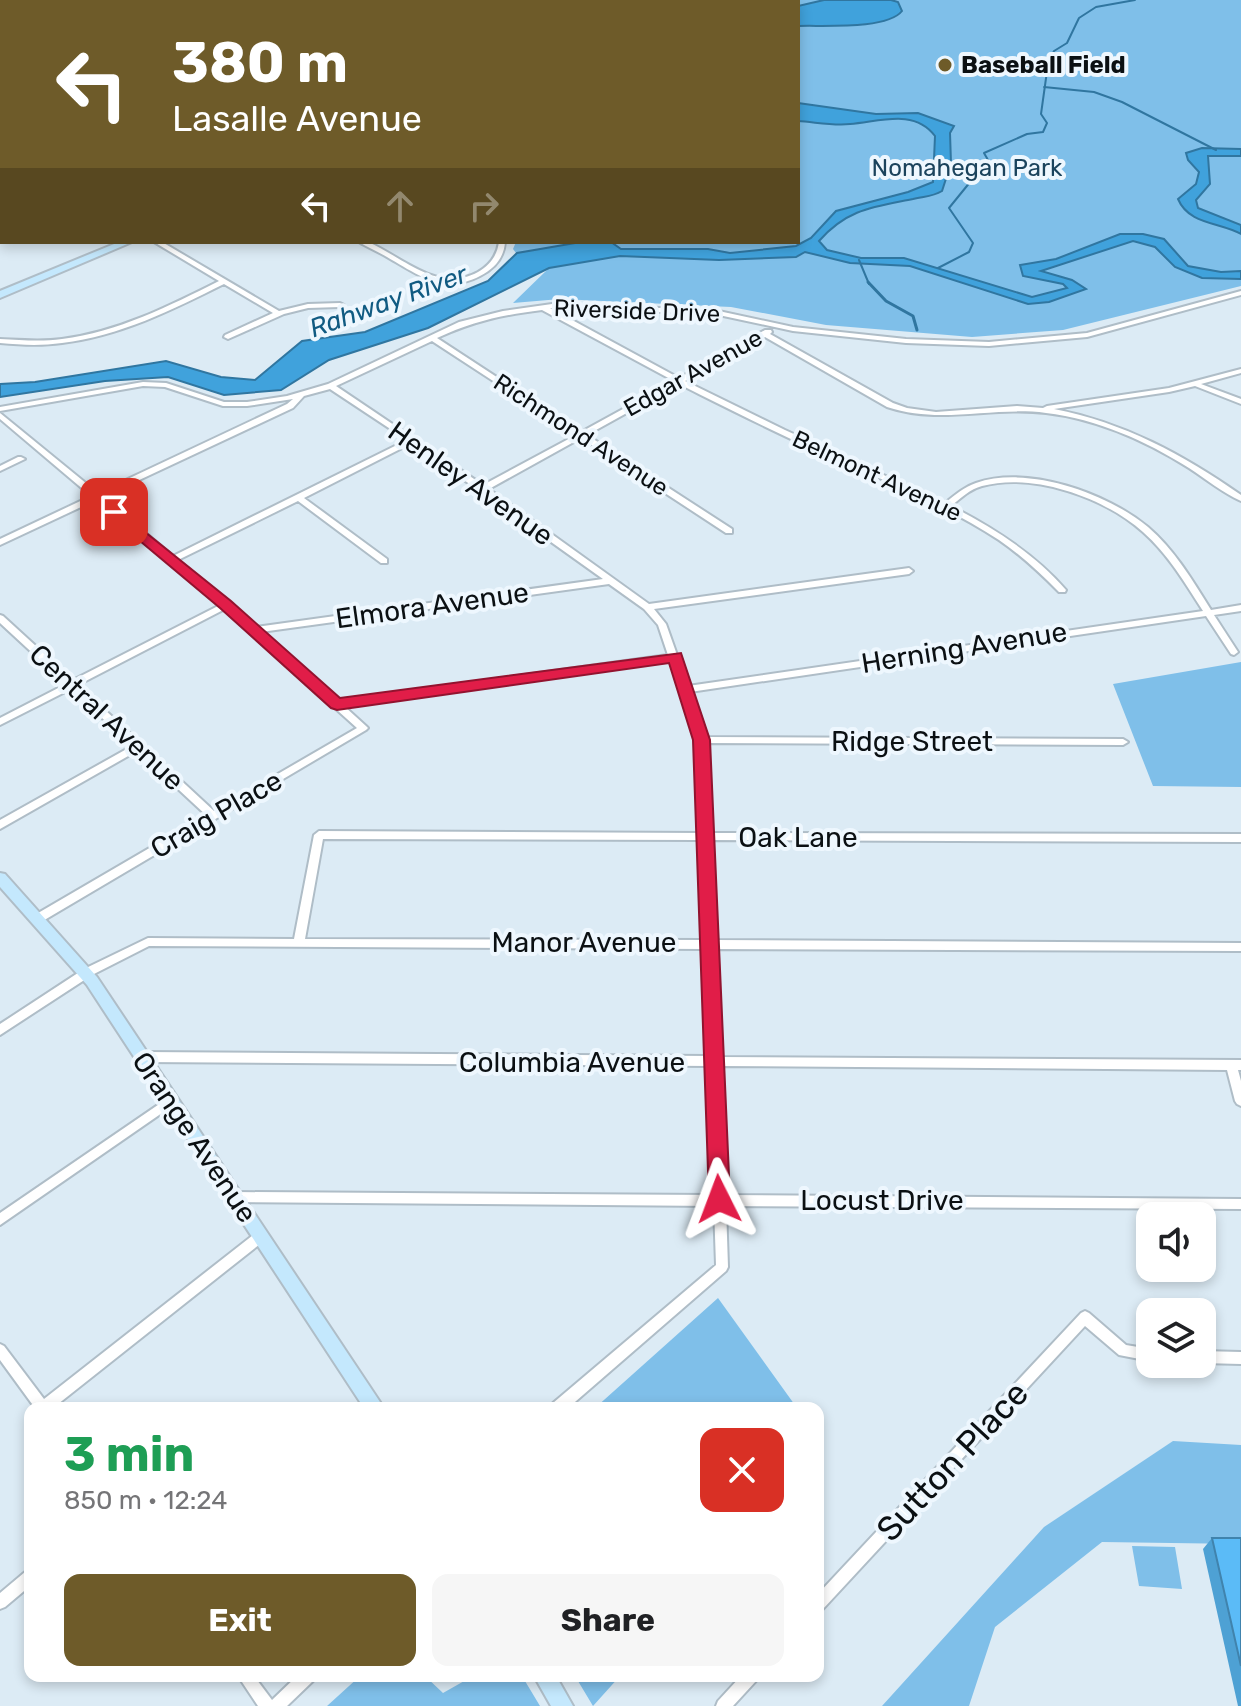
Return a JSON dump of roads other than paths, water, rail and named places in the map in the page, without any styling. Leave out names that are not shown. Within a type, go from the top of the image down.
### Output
[{"type":"street","points":[[0,295],[122,244]]},
{"type":"street","points":[[160,244],[276,312]]},
{"type":"street","points":[[368,244],[380,248],[429,279],[450,283],[470,280],[484,271],[501,253],[502,244]]},
{"type":"street","points":[[0,341],[50,342],[112,333],[223,282]]},
{"type":"street","name":"Riverside Drive","points":[[0,409],[143,384],[166,385],[206,400],[232,405],[300,396],[331,386],[483,317],[543,307],[598,306],[714,312],[777,326],[934,343],[1017,343],[1109,330],[1241,293]]},
{"type":"street","points":[[228,337],[276,312],[309,305],[340,305]]},
{"type":"street","name":"Belmont Avenue","points":[[543,307],[783,432],[947,505],[1015,550],[1050,576],[1062,590]]},
{"type":"street","name":"Edgar Avenue","points":[[483,489],[777,326]]},
{"type":"street","points":[[765,334],[899,409],[936,414],[1033,409],[1110,400],[1196,384],[1241,371]]},
{"type":"street","name":"Richmond Avenue","points":[[432,338],[729,531]]},
{"type":"street","points":[[1196,384],[1241,402]]},
{"type":"street","name":"Henley Avenue","points":[[331,386],[483,489],[647,607]]},
{"type":"street","points":[[0,542],[290,406],[300,396]]},
{"type":"street","points":[[1033,409],[1103,422],[1181,459],[1241,499]]},
{"type":"street","points":[[0,415],[226,605],[337,704],[675,657]]},
{"type":"street","points":[[172,560],[411,441]]},
{"type":"street","points":[[0,469],[21,459]]},
{"type":"street","points":[[947,505],[970,487],[996,481],[1047,484],[1115,509],[1153,537],[1234,652]]},
{"type":"street","points":[[298,497],[384,561]]},
{"type":"street","points":[[647,607],[909,571]]},
{"type":"street","name":"Elmora Avenue","points":[[254,630],[610,581]]},
{"type":"street","points":[[0,722],[226,605]]},
{"type":"street","points":[[565,1402],[722,1267],[702,740],[662,624],[647,607]]},
{"type":"street","name":"Herning Avenue","points":[[686,689],[1241,608]]},
{"type":"street","name":"Central Avenue","points":[[2,622],[213,816]]},
{"type":"street","name":"Craig Place","points":[[37,919],[363,728],[337,704]]},
{"type":"street","name":"Ridge Street","points":[[702,740],[1123,742]]},
{"type":"street","points":[[0,825],[139,746]]},
{"type":"street","name":"Oak Lane","points":[[299,941],[319,835],[1241,838]]},
{"type":"street","name":"Orange Avenue","points":[[0,878],[85,974],[371,1402]]},
{"type":"street","name":"Manor Avenue","points":[[0,1030],[85,974],[148,942],[1241,947]]},
{"type":"street","name":"Columbia Avenue","points":[[142,1057],[1236,1065]]},
{"type":"street","points":[[1236,1065],[1241,1101]]},
{"type":"street","points":[[0,1220],[171,1101]]},
{"type":"street","name":"Locust Drive","points":[[235,1197],[1241,1204]]},
{"type":"street","points":[[51,1402],[261,1236]]},
{"type":"street","name":"Sutton Place","points":[[824,1598],[1085,1317],[1123,1351],[1136,1353]]},
{"type":"street","points":[[0,1350],[39,1402]]},
{"type":"street","points":[[1216,1357],[1241,1358]]},
{"type":"street","points":[[0,1602],[24,1582]]},
{"type":"street","points":[[249,1682],[267,1706]]},
{"type":"street","points":[[276,1706],[302,1682]]},
{"type":"street","points":[[548,1682],[563,1706]]},
{"type":"street","points":[[723,1706],[745,1682]]},
{"type":"waterway","points":[[1045,87],[1048,64],[1054,51],[1067,43],[1079,18],[1096,7],[1135,0]]},
{"type":"waterway","points":[[938,268],[969,252],[973,243],[949,208],[988,160],[984,153],[1027,134],[1043,132],[1047,123],[1041,114],[1045,87]]},
{"type":"waterway","points":[[1045,87],[1094,92],[1122,102],[1216,150]]},
{"type":"waterway","points":[[859,260],[868,282]]},
{"type":"waterway","points":[[868,282],[886,301],[913,316],[917,330]]},
{"type":"place","name":"Baseball Field","points":[[945,65]]},
{"type":"park label","name":"Nomahegan Park","points":[[967,168]]},
{"type":"water label","name":"Rahway River","points":[[388,301]]}]
